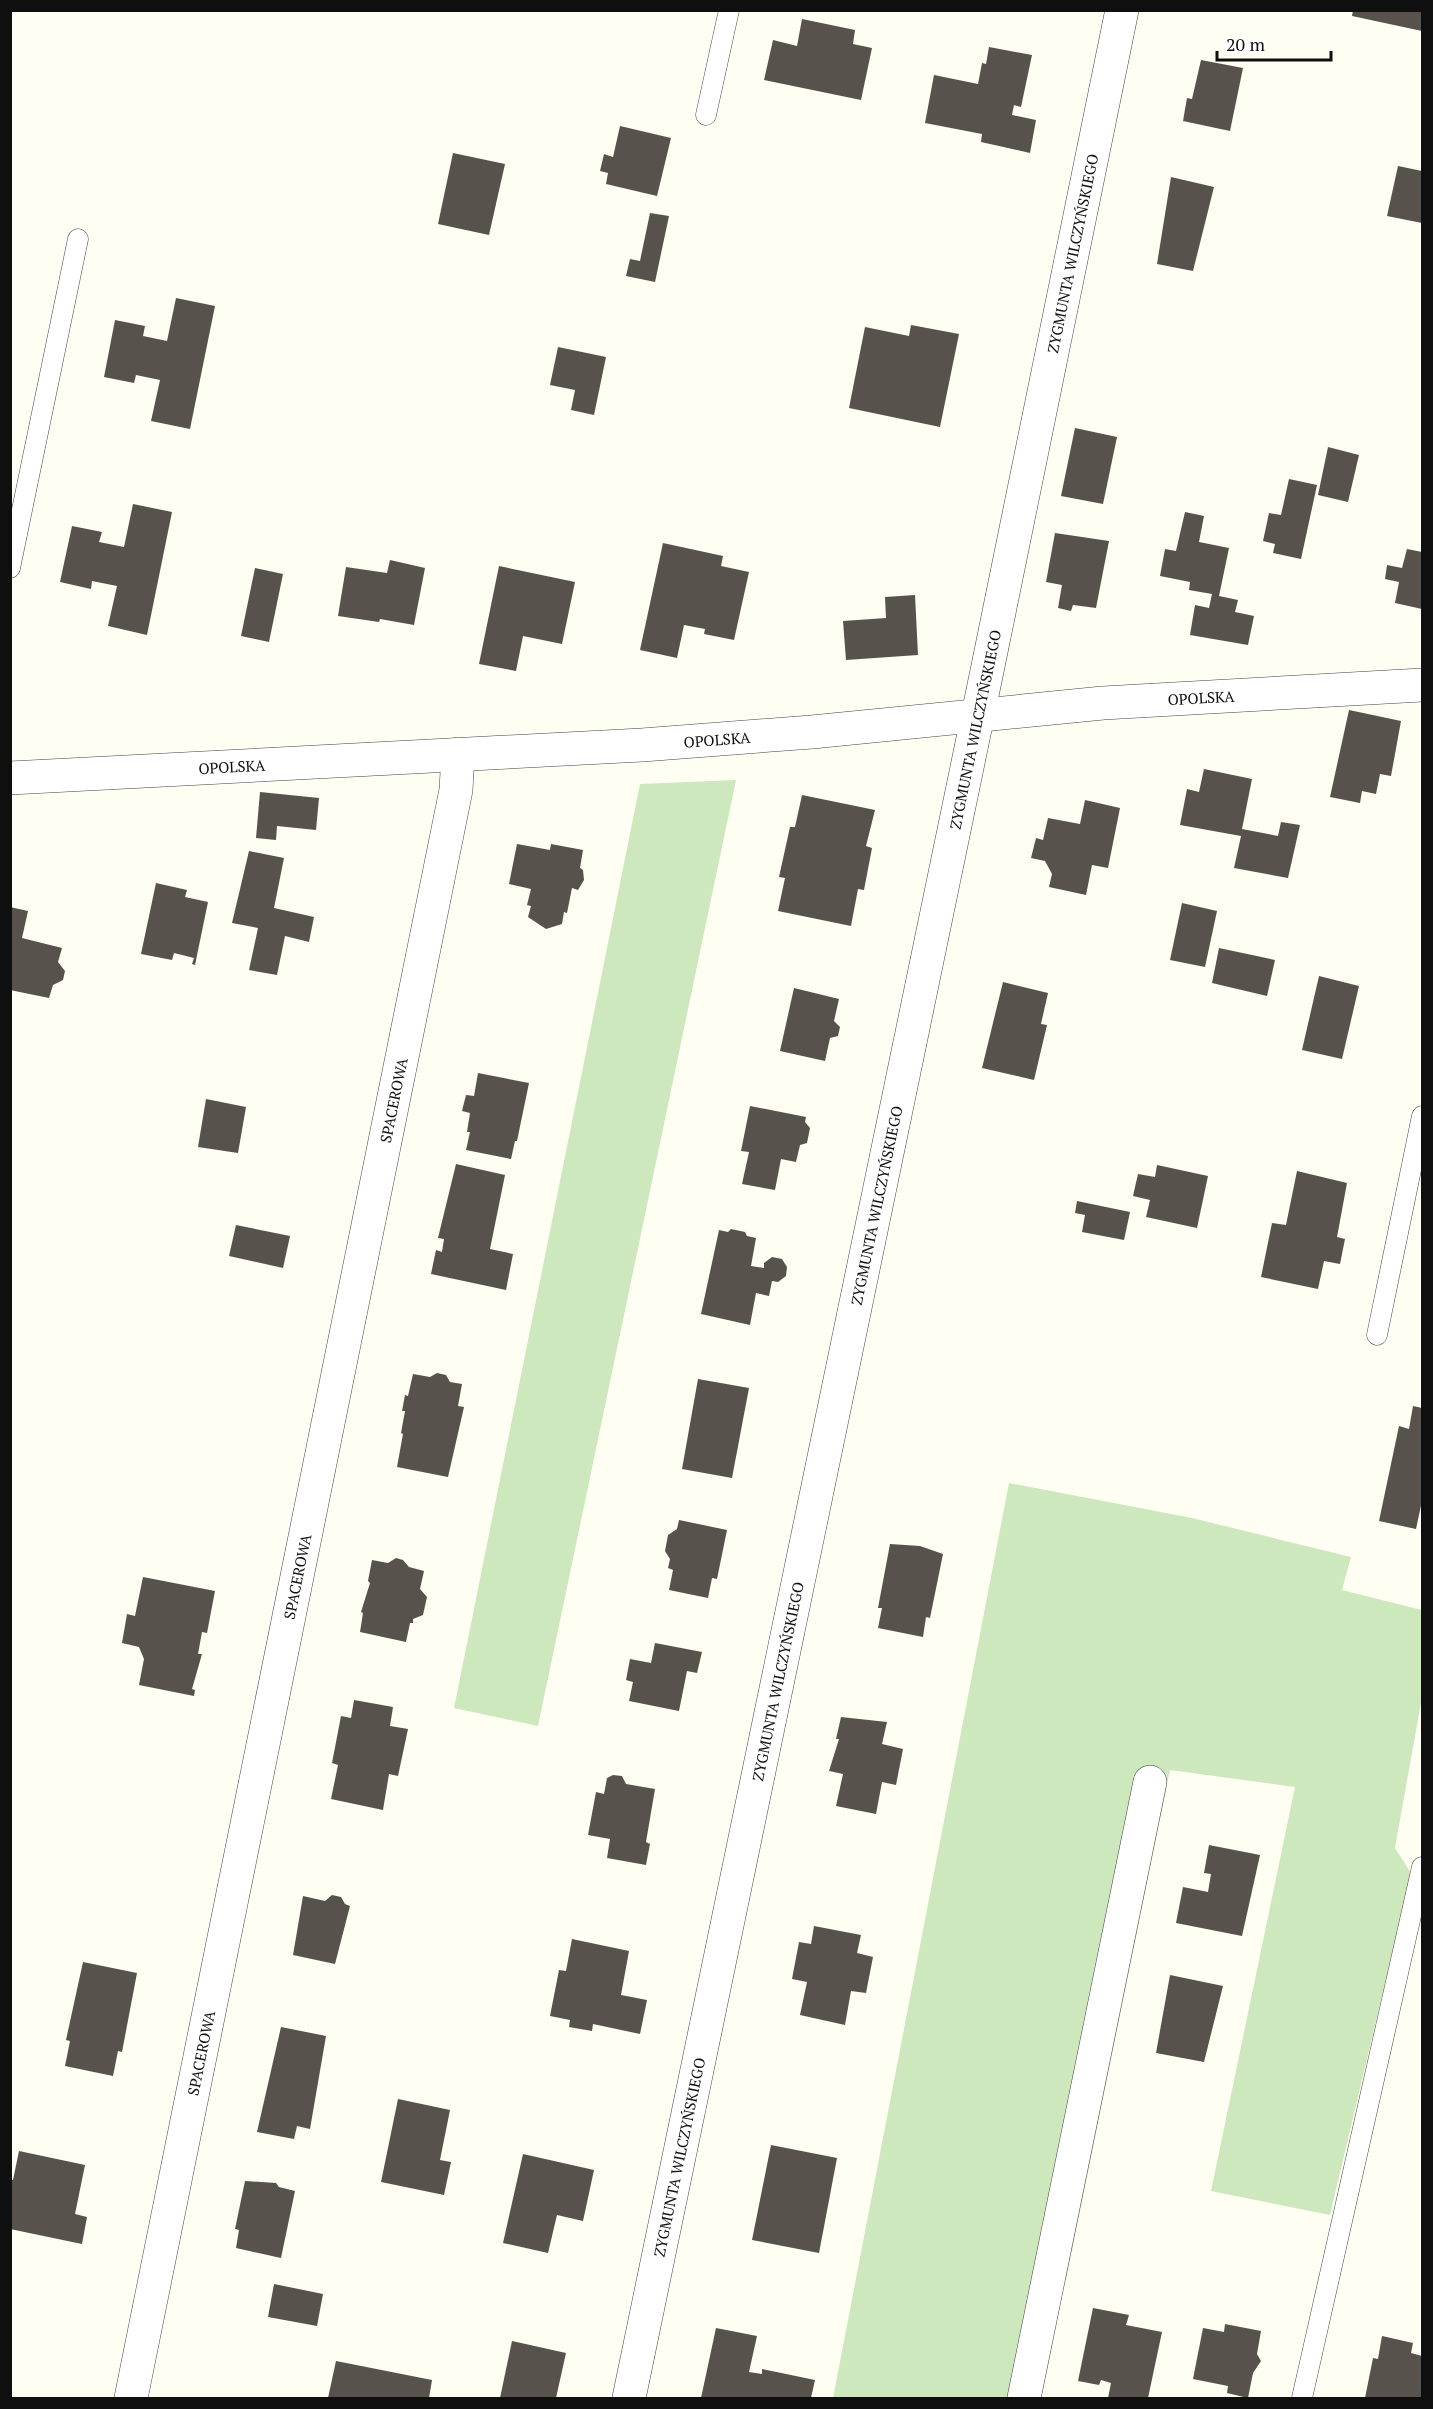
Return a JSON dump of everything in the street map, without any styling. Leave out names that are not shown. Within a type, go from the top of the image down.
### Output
[{"type":"street","name":"ZYGMUNTA WILCZYŃSKIEGO","points":[[629,2398],[1122,10]]},
{"type":"street","name":"OPOLSKA","points":[[10,778],[108,775],[654,744],[812,732],[1103,703],[1422,685]]},
{"type":"street","name":"SPACEROWA","points":[[131,2398],[456,790],[459,754]]},
{"type":"street","points":[[1024,2398],[1150,1782]]},
{"type":"lane","points":[[706,114],[729,10]]},
{"type":"lane","points":[[10,568],[78,239]]},
{"type":"lane","points":[[1377,1335],[1422,1116]]},
{"type":"lane","points":[[1302,2398],[1422,1867]]},
{"type":"green space","points":[[736,780],[538,1726],[454,1708],[640,784]]},
{"type":"green space","points":[[1009,1483],[1192,1518],[1351,1557],[1342,1590],[1422,1610],[1422,1697],[1395,1848],[1411,1873],[1330,2215],[1211,2191],[1295,1787],[1170,1770],[1066,2280],[1041,2278],[1012,2398],[833,2398]]},
{"type":"building","points":[[1353,10],[1422,10],[1422,31],[1352,16]]},
{"type":"building","points":[[802,19],[855,30],[853,44],[872,48],[861,100],[764,80],[773,40],[797,46]]},
{"type":"building","points":[[989,47],[1032,55],[1021,107],[1014,105],[1012,115],[1036,120],[1030,153],[981,142],[982,134],[925,123],[934,75],[978,84],[982,63],[986,64]]},
{"type":"building","points":[[1201,60],[1243,68],[1230,131],[1183,121],[1187,98],[1192,99]]},
{"type":"building","points":[[620,126],[671,138],[657,196],[606,184],[608,173],[600,171],[604,154],[613,157]]},
{"type":"building","points":[[453,153],[505,164],[489,235],[438,224]]},
{"type":"building","points":[[1398,166],[1422,171],[1422,223],[1387,216]]},
{"type":"building","points":[[1171,177],[1214,187],[1193,271],[1157,264]]},
{"type":"building","points":[[650,213],[669,216],[655,282],[626,276],[630,259],[640,261]]},
{"type":"building","points":[[176,298],[215,306],[190,429],[151,421],[160,380],[136,375],[134,383],[104,377],[115,320],[145,326],[143,336],[167,341]]},
{"type":"building","points":[[911,325],[959,334],[940,427],[849,408],[865,327],[909,336]]},
{"type":"building","points":[[558,347],[606,357],[594,415],[571,410],[575,390],[550,385]]},
{"type":"building","points":[[1075,428],[1117,437],[1103,504],[1061,496]]},
{"type":"building","points":[[1328,447],[1359,455],[1348,502],[1318,495]]},
{"type":"building","points":[[1289,479],[1317,485],[1301,559],[1273,553],[1275,544],[1263,541],[1269,513],[1281,515]]},
{"type":"building","points":[[133,504],[172,512],[147,635],[108,626],[117,586],[92,581],[91,589],[60,582],[72,526],[102,532],[99,542],[124,547]]},
{"type":"building","points":[[1185,512],[1204,516],[1199,542],[1229,548],[1219,596],[1238,600],[1235,612],[1254,616],[1248,645],[1190,635],[1195,605],[1209,608],[1212,594],[1189,590],[1190,582],[1160,576],[1165,549],[1176,551]]},
{"type":"building","points":[[1055,533],[1109,541],[1096,608],[1073,605],[1071,611],[1058,608],[1062,585],[1046,582]]},
{"type":"building","points":[[663,543],[723,556],[721,566],[749,572],[734,640],[704,634],[705,629],[684,625],[677,658],[640,650]]},
{"type":"building","points":[[1407,549],[1422,552],[1422,609],[1395,603],[1399,582],[1385,579],[1387,565],[1402,568]]},
{"type":"building","points":[[390,560],[425,568],[414,625],[380,619],[379,622],[338,616],[346,567],[387,573]]},
{"type":"building","points":[[499,566],[575,582],[562,644],[523,636],[516,671],[479,664]]},
{"type":"building","points":[[255,568],[283,574],[269,642],[241,636]]},
{"type":"building","points":[[915,595],[918,655],[846,660],[843,621],[886,618],[885,597]]},
{"type":"building","points":[[1349,710],[1401,721],[1391,776],[1380,774],[1376,794],[1362,791],[1360,803],[1330,797]]},
{"type":"building","points":[[1204,769],[1252,779],[1242,829],[1278,836],[1281,822],[1300,825],[1288,878],[1234,868],[1241,836],[1180,825],[1187,789],[1199,792]]},
{"type":"building","points":[[260,792],[319,798],[316,830],[277,826],[276,840],[256,838]]},
{"type":"building","points":[[802,795],[875,810],[866,846],[872,848],[864,890],[858,889],[851,926],[778,911],[785,878],[779,877],[790,827],[795,827]]},
{"type":"building","points":[[1085,800],[1120,808],[1108,868],[1092,865],[1086,895],[1049,887],[1052,874],[1045,861],[1031,858],[1036,838],[1043,840],[1048,818],[1080,824]]},
{"type":"building","points":[[517,844],[550,850],[551,844],[583,850],[580,868],[583,870],[584,880],[578,890],[572,888],[567,913],[564,912],[562,924],[546,929],[528,917],[531,906],[527,905],[531,889],[509,884]]},
{"type":"building","points":[[249,851],[284,858],[274,908],[314,917],[309,942],[285,936],[277,975],[249,970],[258,928],[232,923]]},
{"type":"building","points":[[156,883],[187,890],[185,897],[208,902],[195,965],[192,964],[194,958],[174,953],[172,960],[141,954]]},
{"type":"building","points":[[1182,903],[1217,911],[1205,967],[1170,960]]},
{"type":"building","points":[[10,907],[28,911],[22,938],[62,948],[58,962],[65,971],[63,980],[53,985],[49,998],[10,990]]},
{"type":"building","points":[[1219,948],[1275,960],[1267,996],[1212,983]]},
{"type":"building","points":[[1319,976],[1359,986],[1342,1059],[1302,1050]]},
{"type":"building","points":[[1003,982],[1048,993],[1041,1024],[1047,1025],[1034,1080],[982,1068]]},
{"type":"building","points":[[794,988],[839,999],[834,1021],[840,1027],[838,1036],[830,1038],[825,1061],[780,1051]]},
{"type":"building","points":[[478,1073],[529,1083],[511,1159],[466,1150],[470,1132],[467,1132],[470,1113],[462,1111],[466,1095],[474,1096]]},
{"type":"building","points":[[206,1099],[246,1107],[238,1153],[198,1147]]},
{"type":"building","points":[[750,1106],[806,1117],[805,1122],[810,1128],[807,1143],[800,1145],[796,1162],[781,1159],[775,1190],[742,1184],[749,1152],[741,1151]]},
{"type":"building","points":[[456,1164],[505,1175],[490,1249],[513,1254],[506,1290],[431,1274],[436,1250],[442,1252],[444,1239],[438,1238]]},
{"type":"building","points":[[1157,1165],[1208,1176],[1197,1228],[1146,1217],[1150,1200],[1133,1196],[1138,1174],[1155,1177]]},
{"type":"building","points":[[1297,1171],[1347,1183],[1337,1237],[1345,1239],[1340,1264],[1324,1261],[1318,1289],[1261,1277],[1272,1223],[1286,1225]]},
{"type":"building","points":[[1077,1201],[1130,1212],[1124,1240],[1082,1232],[1085,1215],[1075,1213]]},
{"type":"building","points":[[236,1225],[290,1236],[283,1268],[229,1256]]},
{"type":"building","points":[[731,1229],[745,1232],[747,1236],[756,1238],[751,1266],[764,1268],[764,1263],[772,1257],[782,1259],[787,1267],[786,1276],[778,1282],[772,1281],[769,1296],[756,1293],[750,1325],[701,1314],[719,1230],[728,1232]]},
{"type":"building","points":[[437,1373],[446,1375],[450,1382],[462,1384],[458,1406],[464,1407],[448,1477],[397,1467],[403,1434],[401,1433],[405,1411],[402,1411],[413,1374],[430,1377]]},
{"type":"building","points":[[698,1379],[749,1388],[732,1478],[682,1469]]},
{"type":"building","points":[[1413,1406],[1422,1408],[1422,1501],[1416,1529],[1379,1521],[1399,1426],[1409,1429]]},
{"type":"building","points":[[679,1520],[727,1530],[717,1579],[712,1578],[708,1598],[669,1590],[673,1570],[668,1568],[670,1559],[665,1551],[668,1535],[677,1529]]},
{"type":"building","points":[[890,1544],[920,1546],[943,1554],[930,1618],[926,1617],[923,1637],[878,1628],[882,1608],[878,1608]]},
{"type":"building","points":[[396,1558],[403,1560],[409,1567],[424,1571],[420,1589],[427,1597],[423,1615],[413,1619],[413,1623],[410,1623],[406,1642],[360,1632],[363,1613],[361,1612],[370,1583],[368,1581],[372,1560],[388,1563]]},
{"type":"building","points":[[143,1577],[215,1591],[207,1633],[202,1632],[198,1654],[202,1654],[192,1689],[195,1690],[194,1696],[139,1685],[144,1659],[139,1647],[122,1643],[127,1614],[135,1616]]},
{"type":"building","points":[[655,1643],[702,1652],[697,1673],[687,1671],[679,1711],[629,1701],[633,1682],[626,1680],[630,1659],[651,1663]]},
{"type":"building","points":[[354,1700],[393,1707],[390,1726],[408,1729],[398,1776],[389,1774],[383,1810],[331,1799],[338,1765],[332,1763],[341,1716],[351,1718]]},
{"type":"building","points":[[841,1717],[887,1722],[882,1744],[903,1749],[896,1785],[882,1782],[876,1814],[836,1806],[843,1774],[829,1771],[839,1739],[836,1739]]},
{"type":"building","points":[[613,1775],[622,1776],[626,1784],[655,1789],[646,1842],[650,1844],[646,1865],[607,1858],[610,1839],[588,1835],[596,1792],[604,1794],[607,1778]]},
{"type":"building","points":[[1209,1845],[1260,1855],[1242,1936],[1176,1923],[1183,1887],[1208,1892],[1211,1874],[1204,1873]]},
{"type":"building","points":[[332,1895],[341,1897],[345,1904],[350,1906],[335,1964],[293,1955],[303,1896],[325,1901]]},
{"type":"building","points":[[814,1926],[861,1935],[857,1953],[873,1957],[866,1993],[851,1991],[845,2025],[800,2015],[807,1982],[792,1979],[799,1942],[811,1944]]},
{"type":"building","points":[[572,1939],[629,1951],[621,1995],[647,2000],[640,2034],[593,2024],[592,2031],[569,2027],[570,2020],[550,2016],[559,1970],[566,1971]]},
{"type":"building","points":[[83,1962],[137,1973],[122,2052],[118,2051],[113,2076],[65,2066],[70,2041],[66,2040]]},
{"type":"building","points":[[1170,1975],[1223,1986],[1204,2062],[1156,2053]]},
{"type":"building","points":[[281,2027],[326,2036],[310,2129],[297,2126],[294,2139],[257,2132]]},
{"type":"building","points":[[398,2099],[450,2110],[440,2160],[451,2162],[444,2195],[381,2182]]},
{"type":"building","points":[[771,2145],[837,2158],[819,2253],[752,2240]]},
{"type":"building","points":[[19,2151],[85,2165],[75,2214],[87,2217],[82,2244],[10,2229],[10,2180],[13,2180]]},
{"type":"building","points":[[523,2154],[594,2170],[583,2221],[557,2215],[548,2253],[503,2243]]},
{"type":"building","points":[[245,2181],[276,2183],[279,2187],[295,2191],[281,2258],[236,2248],[239,2230],[235,2229]]},
{"type":"building","points":[[274,2284],[323,2294],[317,2326],[268,2317]]},
{"type":"building","points":[[1093,2308],[1129,2315],[1126,2325],[1162,2332],[1148,2398],[1108,2398],[1111,2383],[1101,2380],[1099,2385],[1078,2381]]},
{"type":"building","points":[[1225,2324],[1261,2331],[1257,2354],[1261,2361],[1253,2373],[1248,2398],[1227,2393],[1228,2386],[1193,2379],[1203,2328],[1224,2332]]},
{"type":"building","points":[[716,2328],[757,2336],[749,2372],[762,2374],[762,2369],[815,2380],[811,2398],[701,2398]]},
{"type":"building","points":[[1382,2336],[1413,2343],[1411,2353],[1422,2356],[1422,2398],[1365,2398],[1373,2358],[1378,2359]]},
{"type":"building","points":[[512,2341],[566,2353],[556,2398],[500,2398]]},
{"type":"building","points":[[336,2361],[432,2380],[429,2398],[328,2398]]}]
